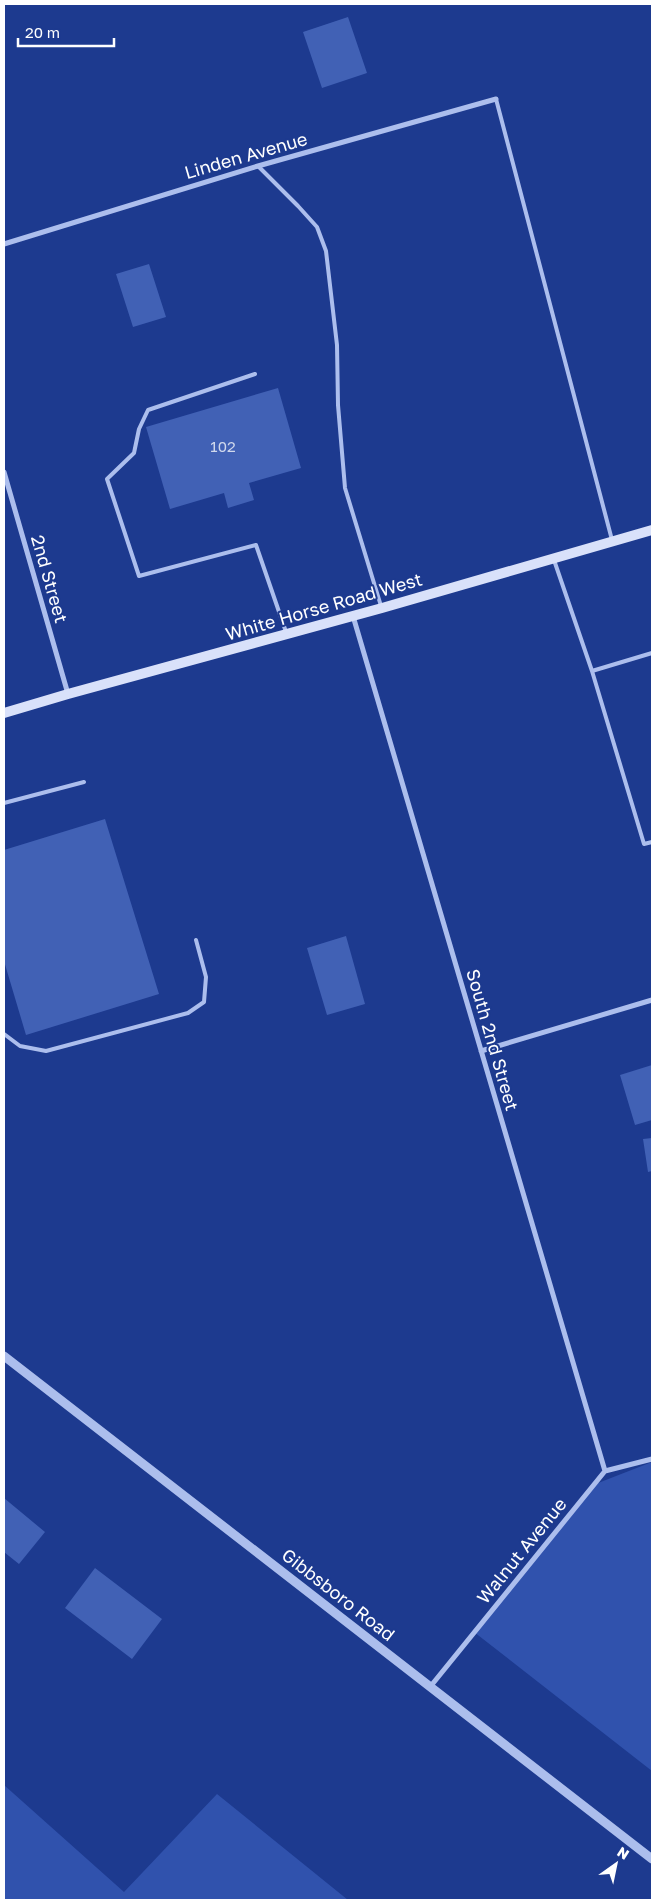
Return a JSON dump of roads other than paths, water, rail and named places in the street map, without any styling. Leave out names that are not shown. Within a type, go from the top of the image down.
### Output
[{"type":"main road","name":"White Horse Road West","points":[[4,713],[382,608],[652,530]]},
{"type":"street","name":"Linden Avenue","points":[[4,244],[258,166],[496,99]]},
{"type":"street","name":"2nd Street","points":[[4,472],[68,694]]},
{"type":"street","name":"South 2nd Street","points":[[353,616],[605,1471]]},
{"type":"street","points":[[481,1051],[652,1000]]},
{"type":"street","name":"Gibbsboro Road","points":[[4,1356],[652,1859]]},
{"type":"street","points":[[605,1471],[652,1459]]},
{"type":"street","name":"Walnut Avenue","points":[[430,1687],[605,1471]]},
{"type":"lane","points":[[496,99],[612,542]]},
{"type":"lane","points":[[258,166],[317,227],[326,251],[337,345],[338,406],[345,488],[382,608]]},
{"type":"lane","points":[[255,374],[148,410],[139,429],[134,453],[107,480],[139,576],[256,545],[287,634]]},
{"type":"lane","points":[[554,558],[592,671],[644,844],[652,842]]},
{"type":"lane","points":[[592,671],[652,653]]},
{"type":"lane","points":[[4,803],[84,782]]},
{"type":"lane","points":[[4,1034],[20,1046],[46,1051],[188,1013],[204,1002],[206,977],[196,940]]}]
